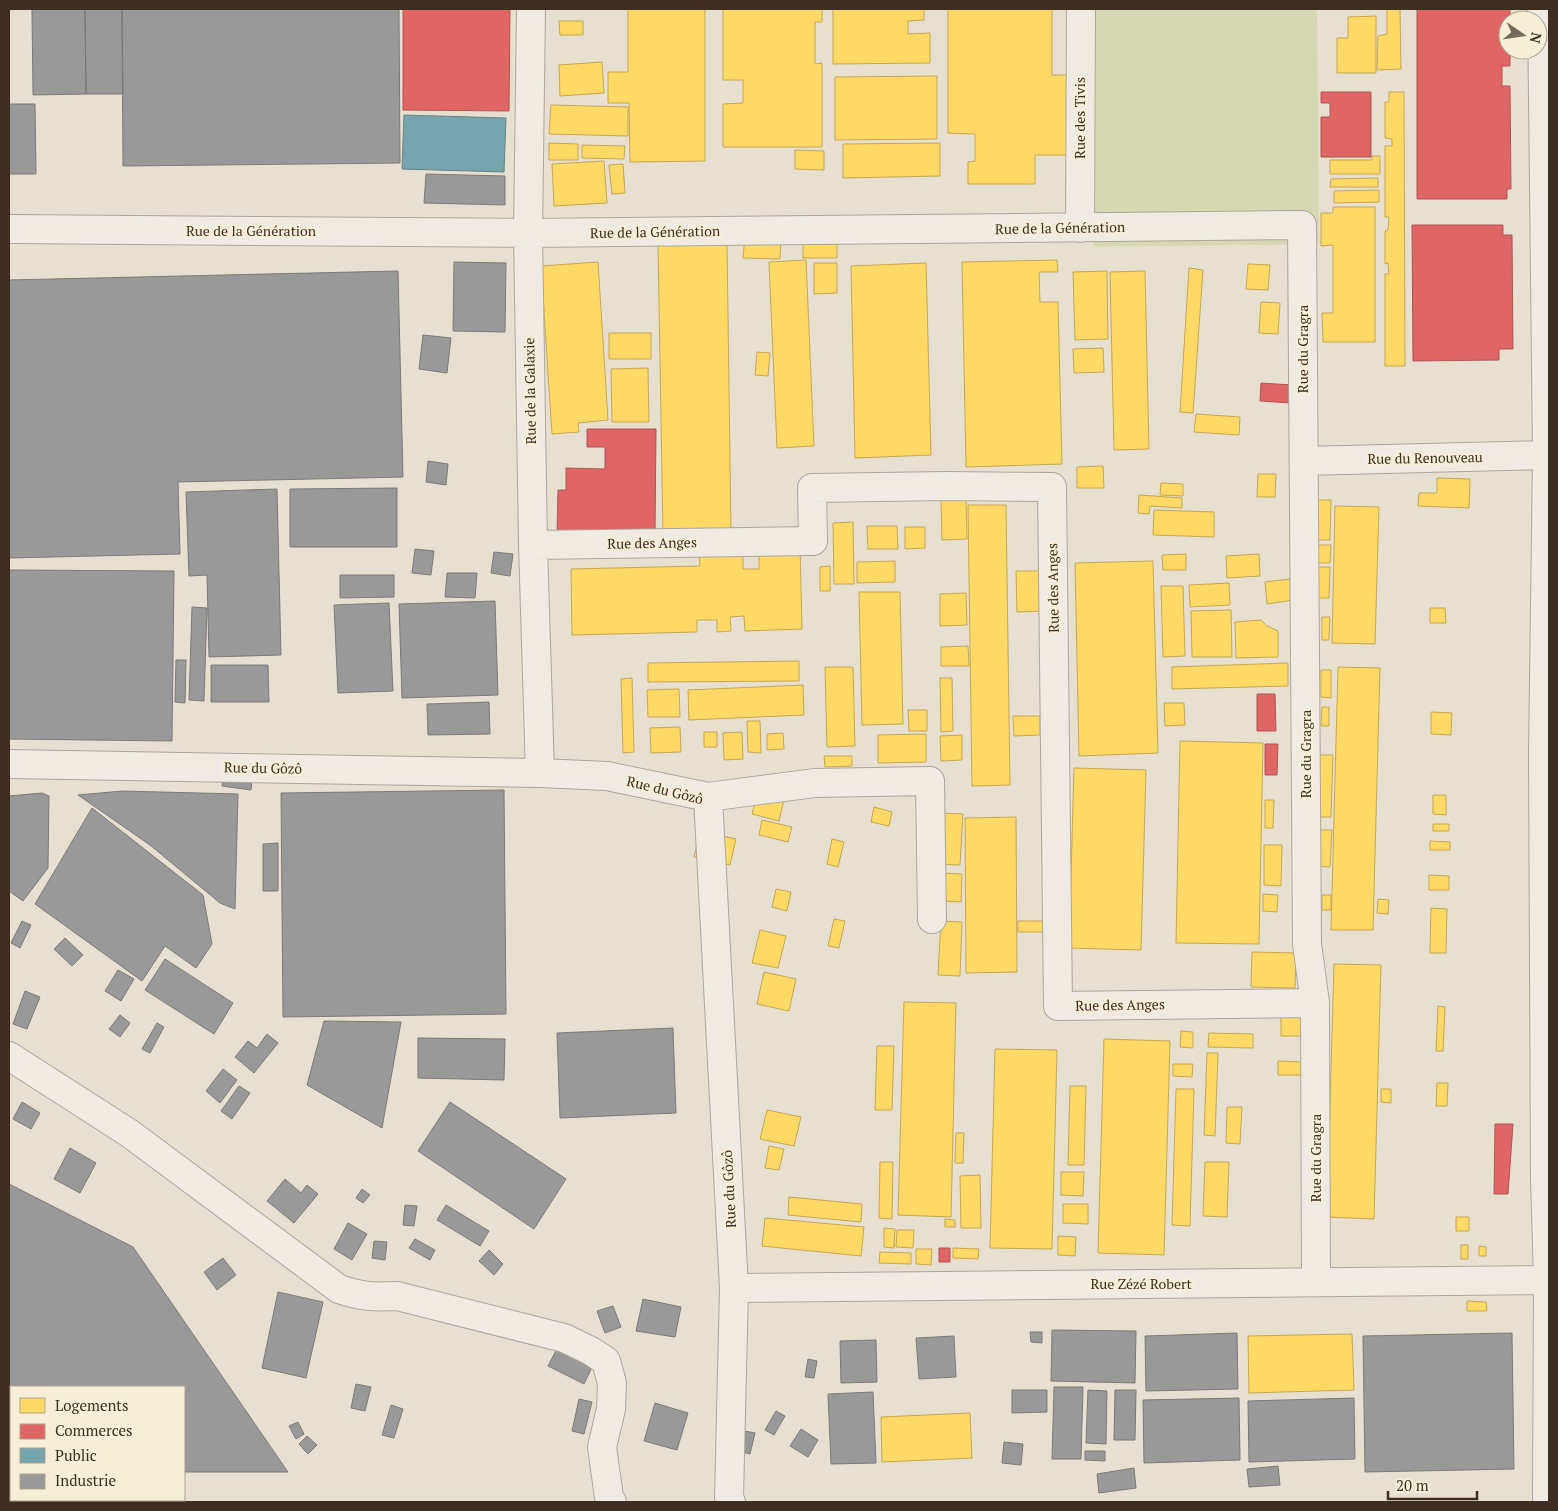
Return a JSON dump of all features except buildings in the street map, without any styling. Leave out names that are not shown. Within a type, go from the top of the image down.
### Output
[{"type":"street","name":"Rue de la Galaxie","points":[[531,9],[528,233],[533,545],[540,773]]},
{"type":"street","name":"Rue des Tivis","points":[[1080,228],[1081,9]]},
{"type":"street","points":[[1545,60],[1547,1502]]},
{"type":"street","name":"Rue de la Génération","points":[[9,229],[528,233],[1302,225]]},
{"type":"street","name":"Rue du Gragra","points":[[1302,225],[1307,944],[1315,1003],[1316,1282]]},
{"type":"street","name":"Rue du Renouveau","points":[[1304,461],[1547,455]]},
{"type":"street","name":"Rue des Anges","points":[[533,545],[812,541],[812,488],[1052,487],[1058,1006],[1315,1003]]},
{"type":"street","name":"Rue du Gôzô","points":[[9,764],[540,773],[607,776],[708,797],[734,1288],[729,1497],[731,1502]]},
{"type":"street","points":[[708,797],[815,783],[930,781],[932,919]]},
{"type":"street","points":[[9,1056],[129,1133],[339,1289],[372,1297],[397,1296],[564,1338],[591,1351],[606,1361],[612,1383],[611,1409],[602,1447],[609,1497],[612,1502]]},
{"type":"street","name":"Rue Zézé Robert","points":[[734,1288],[1548,1280]]},
{"type":"green space","points":[[1092,9],[1317,9],[1319,244],[1094,247]]}]
